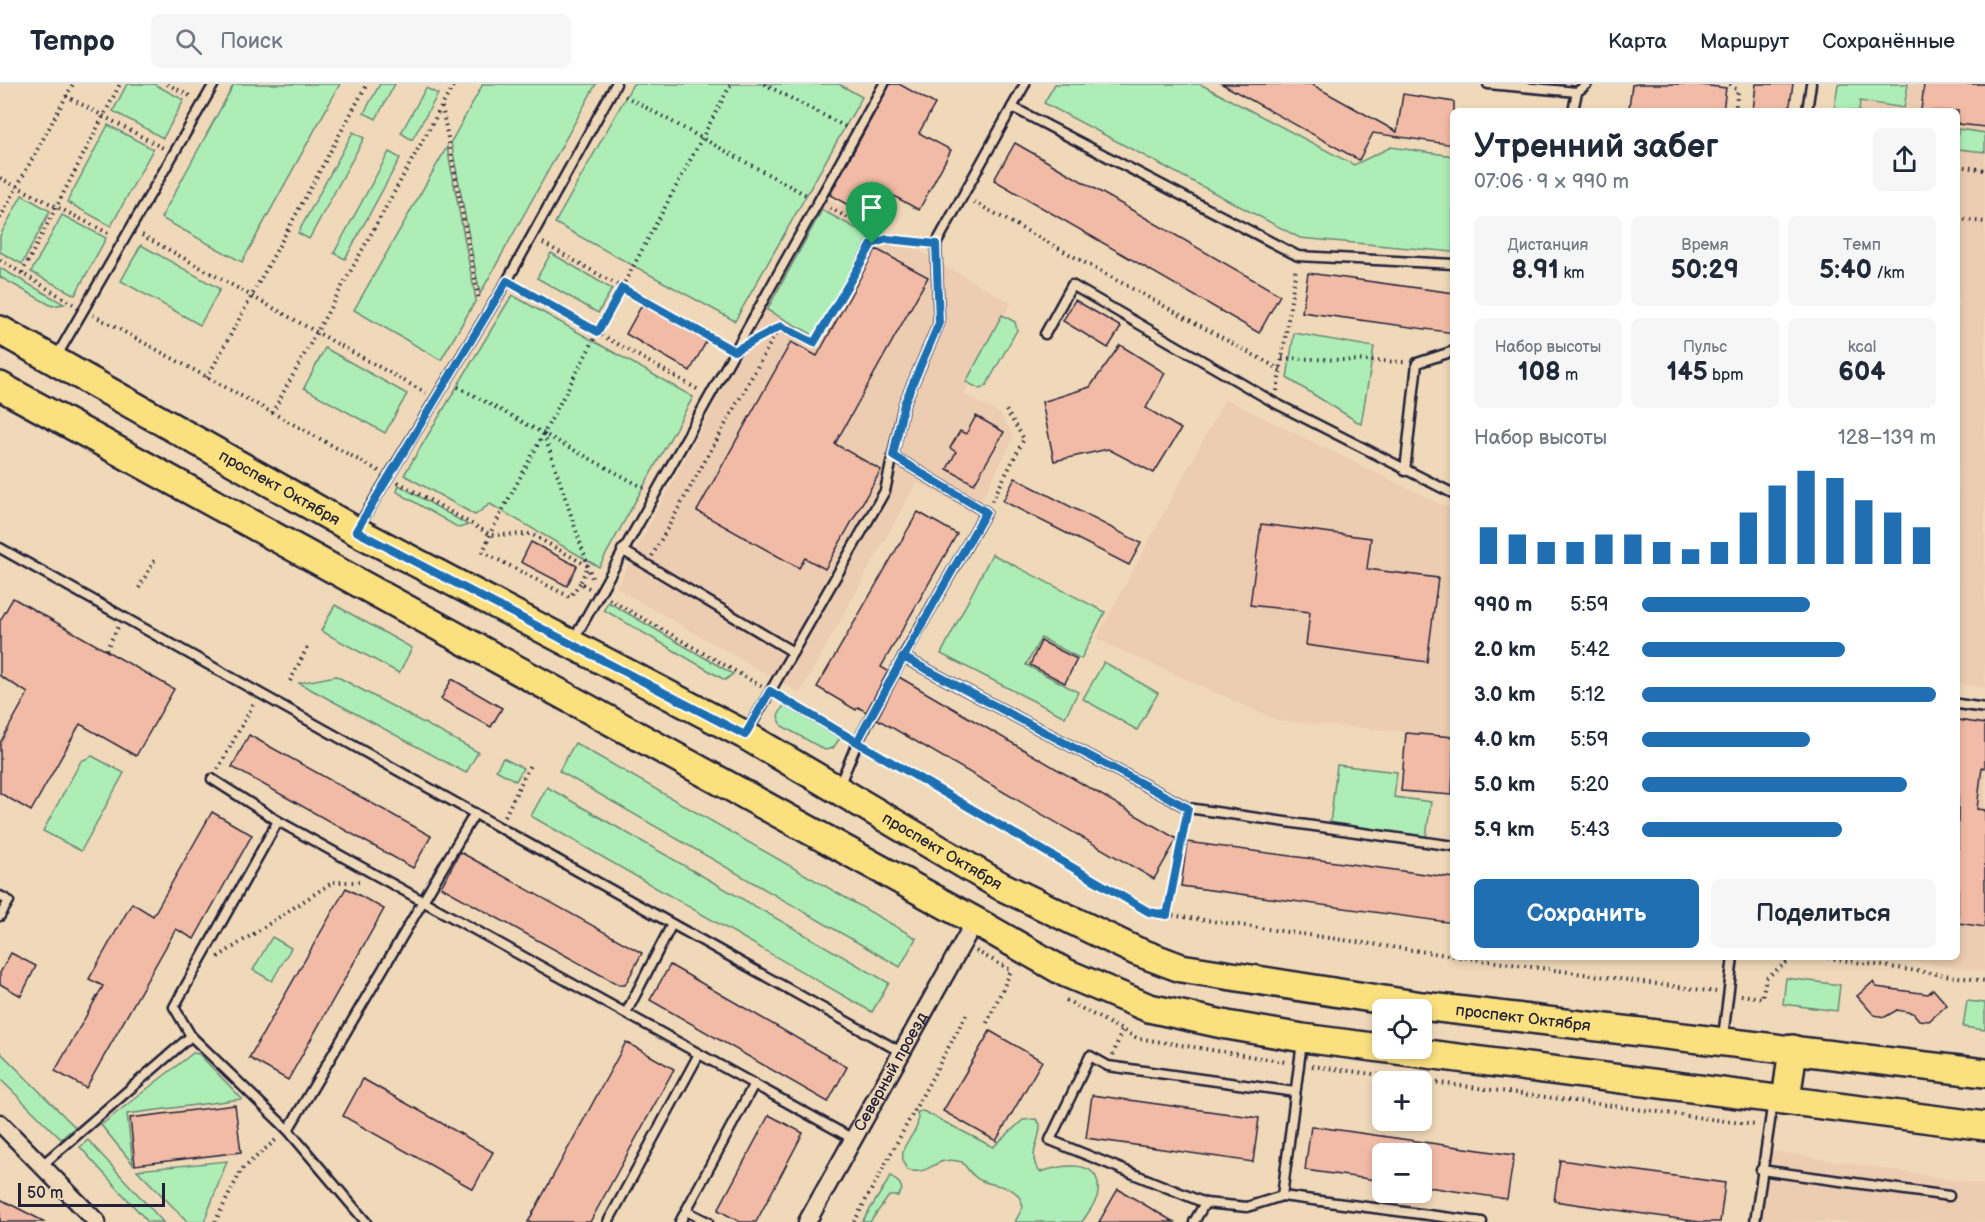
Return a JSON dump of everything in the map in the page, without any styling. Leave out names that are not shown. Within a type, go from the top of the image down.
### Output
[{"type":"main road","name":"проспект Октября","points":[[0,330],[356,531],[745,735],[1001,886],[1127,946],[1181,968],[1422,1006],[1723,1040],[1985,1073]]},
{"type":"main road","points":[[0,386],[975,921],[1066,974],[1149,1008],[1303,1038],[1985,1126]]},
{"type":"main road","points":[[1779,1099],[1793,1049]]},
{"type":"street","name":"Северный проезд","points":[[807,1222],[975,921]]},
{"type":"street","points":[[0,1123],[97,1222]]},
{"type":"lane","points":[[54,361],[214,84]]},
{"type":"lane","points":[[572,644],[598,592],[884,84]]},
{"type":"lane","points":[[745,735],[885,491],[904,404],[939,323],[936,244],[1025,84]]},
{"type":"lane","points":[[1488,84],[1577,92]]},
{"type":"lane","points":[[1574,108],[1577,92],[1587,84]]},
{"type":"lane","points":[[1807,108],[1811,84]]},
{"type":"lane","points":[[356,531],[507,281],[614,87]]},
{"type":"lane","points":[[1012,107],[1298,256],[1450,264]]},
{"type":"lane","points":[[1046,334],[1072,285],[1275,404],[1450,492]]},
{"type":"lane","points":[[1405,471],[1417,363],[1450,352]]},
{"type":"lane","points":[[837,789],[857,742],[986,512],[893,456]]},
{"type":"lane","points":[[0,548],[901,1052]]},
{"type":"lane","points":[[622,550],[793,652]]},
{"type":"lane","points":[[903,657],[1188,808],[1450,845]]},
{"type":"lane","points":[[1960,704],[1985,708]]},
{"type":"lane","points":[[212,779],[278,821],[852,1139]]},
{"type":"lane","points":[[288,1130],[475,813]]},
{"type":"lane","points":[[278,821],[174,1007],[191,1036],[288,1130],[366,1222]]},
{"type":"lane","points":[[0,896],[9,901],[0,916]]},
{"type":"lane","points":[[626,1013],[672,924]]},
{"type":"lane","points":[[1723,1040],[1733,960]]},
{"type":"lane","points":[[41,1166],[191,1036]]},
{"type":"lane","points":[[1282,1196],[1303,1038]]},
{"type":"lane","points":[[608,1222],[699,1054]]},
{"type":"lane","points":[[1295,1092],[1108,1066],[1090,1056],[1050,1140],[1205,1203],[1247,1207],[1282,1196],[1437,1219],[1482,1222]]},
{"type":"lane","points":[[680,1222],[754,1084]]},
{"type":"lane","points":[[1755,1222],[1761,1170],[1779,1099]]},
{"type":"lane","points":[[1761,1170],[1949,1196]]},
{"type":"lane","points":[[1194,1222],[1205,1203]]},
{"type":"lane","points":[[686,1211],[708,1222]]},
{"type":"path","points":[[0,218],[73,84]]},
{"type":"path","points":[[22,273],[120,84]]},
{"type":"path","points":[[167,84],[203,104]]},
{"type":"path","points":[[207,378],[367,84]]},
{"type":"path","points":[[272,413],[454,84]]},
{"type":"path","points":[[588,566],[570,597],[483,552],[543,434],[731,84]]},
{"type":"path","points":[[764,84],[857,133]]},
{"type":"path","points":[[1730,84],[1738,91],[1735,108]]},
{"type":"path","points":[[614,87],[887,239],[936,244]]},
{"type":"path","points":[[66,96],[174,154]]},
{"type":"path","points":[[442,106],[483,321]]},
{"type":"path","points":[[1960,166],[1985,170]]},
{"type":"path","points":[[0,178],[123,241]]},
{"type":"path","points":[[963,196],[1281,370]]},
{"type":"path","points":[[1960,219],[1985,222]]},
{"type":"path","points":[[130,229],[436,399]]},
{"type":"path","points":[[531,236],[734,351],[781,326]]},
{"type":"path","points":[[781,326],[814,343],[872,244],[887,239]]},
{"type":"path","points":[[1275,404],[1298,256]]},
{"type":"path","points":[[0,260],[83,310],[491,535],[531,534],[588,566]]},
{"type":"path","points":[[507,281],[709,396]]},
{"type":"path","points":[[647,565],[781,326]]},
{"type":"path","points":[[1282,358],[1417,363]]},
{"type":"path","points":[[447,381],[655,494]]},
{"type":"path","points":[[986,512],[1024,440],[1006,410]]},
{"type":"path","points":[[543,434],[598,592]]},
{"type":"path","points":[[139,588],[155,560]]},
{"type":"path","points":[[580,583],[1149,912],[1450,955]]},
{"type":"path","points":[[106,650],[124,617]]},
{"type":"path","points":[[290,681],[309,644]]},
{"type":"path","points":[[212,779],[253,704]]},
{"type":"path","points":[[500,827],[530,765]]},
{"type":"path","points":[[1167,915],[1188,808]]},
{"type":"path","points":[[194,972],[333,882],[387,881]]},
{"type":"path","points":[[1495,960],[1762,998],[1766,978],[1790,960]]},
{"type":"path","points":[[1842,960],[1985,981]]},
{"type":"path","points":[[987,1023],[1011,970]]},
{"type":"path","points":[[854,1222],[967,1013]]},
{"type":"path","points":[[215,1222],[242,1169],[288,1130]]},
{"type":"shaded area","points":[[1863,84],[1985,84],[1985,688],[1960,684],[1960,108],[1859,108]]},
{"type":"shaded area","points":[[825,197],[1011,303],[964,394],[1001,414],[1014,438],[974,514],[917,482],[800,693],[616,588]]},
{"type":"shaded area","points":[[1225,399],[1450,509],[1450,736],[1279,721],[1096,639]]},
{"type":"shaded area","points":[[1960,699],[1985,702],[1985,971],[1899,960],[1960,960]]},
{"type":"shaded area","points":[[1760,1149],[1985,1185],[1985,1222],[1751,1222]]},
{"type":"green space","points":[[127,84],[154,84],[184,100],[163,138],[113,111]]},
{"type":"green space","points":[[234,84],[340,84],[242,262],[161,218]]},
{"type":"green space","points":[[380,84],[395,84],[376,119],[364,113]]},
{"type":"green space","points":[[483,84],[596,84],[480,294],[451,142]]},
{"type":"green space","points":[[633,84],[839,84],[862,97],[735,321],[555,223]]},
{"type":"green space","points":[[1055,84],[1200,84],[1354,165],[1391,147],[1450,156],[1450,252],[1300,238],[1044,103]]},
{"type":"green space","points":[[1838,84],[1908,84],[1904,108],[1860,101],[1859,108],[1834,108]]},
{"type":"green space","points":[[426,88],[438,94],[412,140],[401,133]]},
{"type":"green space","points":[[108,125],[153,149],[111,226],[67,202]]},
{"type":"green space","points":[[1960,129],[1985,133],[1985,152],[1960,149]]},
{"type":"green space","points":[[353,132],[364,138],[309,239],[298,233]]},
{"type":"green space","points":[[447,147],[476,300],[441,360],[354,310]]},
{"type":"green space","points":[[389,152],[400,158],[345,259],[334,253]]},
{"type":"green space","points":[[22,195],[50,211],[22,264],[0,252],[0,236]]},
{"type":"green space","points":[[822,210],[870,236],[815,336],[767,310]]},
{"type":"green space","points":[[62,215],[106,238],[75,295],[31,272]]},
{"type":"green space","points":[[141,245],[220,289],[200,325],[121,281]]},
{"type":"green space","points":[[551,253],[612,289],[598,313],[537,278]]},
{"type":"green space","points":[[0,268],[64,304],[52,306],[0,277]]},
{"type":"green space","points":[[512,295],[693,397],[599,567],[490,504],[475,515],[404,475]]},
{"type":"green space","points":[[1002,315],[1015,322],[1017,330],[986,386],[980,389],[966,382]]},
{"type":"green space","points":[[1294,333],[1374,347],[1361,424],[1287,378]]},
{"type":"green space","points":[[325,348],[407,394],[385,433],[304,388]]},
{"type":"green space","points":[[399,485],[468,525],[459,528],[397,492]]},
{"type":"green space","points":[[992,554],[1105,612],[1081,659],[1041,638],[1026,665],[1078,692],[1065,717],[941,654]]},
{"type":"green space","points":[[608,602],[733,674],[725,680],[604,610]]},
{"type":"green space","points":[[335,605],[412,648],[399,673],[321,631]]},
{"type":"green space","points":[[1104,662],[1158,693],[1137,730],[1083,699]]},
{"type":"green space","points":[[336,676],[478,752],[466,773],[299,683]]},
{"type":"green space","points":[[784,705],[840,738],[833,748],[825,750],[782,726],[778,716]]},
{"type":"green space","points":[[575,743],[916,938],[900,967],[559,771]]},
{"type":"green space","points":[[92,756],[124,773],[81,851],[43,831],[81,761]]},
{"type":"green space","points":[[503,758],[523,768],[516,781],[496,770]]},
{"type":"green space","points":[[1337,765],[1397,772],[1394,797],[1431,802],[1426,837],[1330,824]]},
{"type":"green space","points":[[547,787],[889,983],[872,1012],[531,816]]},
{"type":"green space","points":[[272,937],[291,948],[272,981],[253,970]]},
{"type":"green space","points":[[1786,978],[1840,985],[1837,1011],[1783,1004]]},
{"type":"green space","points":[[1967,1001],[1985,1003],[1985,1030],[1963,1027]]},
{"type":"green space","points":[[0,1052],[75,1127],[61,1139],[0,1079]]},
{"type":"green space","points":[[193,1053],[199,1054],[242,1099],[127,1114],[133,1164],[101,1125]]},
{"type":"green space","points":[[923,1111],[993,1147],[1023,1120],[1036,1119],[1040,1124],[1040,1130],[1034,1161],[1040,1172],[1068,1166],[1087,1169],[1093,1173],[1097,1181],[1098,1193],[1094,1204],[1082,1222],[1015,1222],[1023,1207],[1017,1194],[1007,1188],[979,1180],[962,1162],[945,1161],[922,1171],[907,1170],[903,1152],[916,1128],[917,1112]]},
{"type":"green space","points":[[88,1140],[163,1222],[148,1222],[80,1147]]},
{"type":"green space","points":[[227,1161],[204,1222],[188,1222],[137,1170]]},
{"type":"green space","points":[[891,1176],[900,1184],[902,1190],[898,1196],[889,1196],[870,1222],[862,1222]]},
{"type":"building","points":[[890,84],[899,84],[935,104],[919,133],[951,150],[919,210],[883,190],[868,216],[830,195]]},
{"type":"building","points":[[1222,84],[1311,84],[1397,132],[1403,94],[1454,102],[1454,108],[1450,108],[1450,144],[1373,133],[1359,160]]},
{"type":"building","points":[[1693,84],[1726,88],[1723,108],[1629,107],[1632,85]]},
{"type":"building","points":[[1756,84],[1793,84],[1789,108],[1753,108]]},
{"type":"building","points":[[1924,84],[1985,84],[1985,127],[1960,124],[1960,108],[1921,108]]},
{"type":"building","points":[[1015,143],[1280,295],[1259,333],[994,180]]},
{"type":"building","points":[[876,249],[928,277],[835,444],[881,470],[825,569],[805,558],[799,568],[697,511],[791,342],[817,356]]},
{"type":"building","points":[[1308,273],[1450,292],[1450,332],[1302,312]]},
{"type":"building","points":[[1075,300],[1121,327],[1108,348],[1063,321]]},
{"type":"building","points":[[643,303],[707,340],[690,371],[626,334]]},
{"type":"building","points":[[1120,345],[1165,373],[1146,408],[1181,429],[1154,473],[1108,449],[1054,461],[1042,402],[1090,387]]},
{"type":"building","points":[[976,416],[1004,432],[974,484],[947,469],[956,452],[950,448],[960,431],[966,434]]},
{"type":"building","points":[[1015,478],[1141,543],[1129,565],[1003,501]]},
{"type":"building","points":[[918,512],[957,534],[881,667],[888,671],[866,712],[858,707],[856,710],[817,687]]},
{"type":"building","points":[[1261,524],[1371,538],[1367,569],[1438,578],[1427,662],[1306,645],[1310,612],[1250,605]]},
{"type":"building","points":[[531,542],[577,566],[567,586],[521,562]]},
{"type":"building","points":[[13,598],[174,689],[136,756],[80,724],[31,811],[0,793],[0,743],[28,693],[0,676],[0,621]]},
{"type":"building","points":[[1041,641],[1077,659],[1065,683],[1030,665]]},
{"type":"building","points":[[899,677],[1177,839],[1154,879],[877,719]]},
{"type":"building","points":[[452,679],[502,708],[491,727],[441,699]]},
{"type":"building","points":[[1960,720],[1985,724],[1985,768],[1982,767],[1977,809],[1985,810],[1985,927],[1960,923]]},
{"type":"building","points":[[1406,733],[1450,737],[1450,795],[1401,791]]},
{"type":"building","points":[[249,735],[431,836],[413,868],[232,767]]},
{"type":"building","points":[[212,812],[252,835],[194,939],[176,929],[86,1088],[55,1071],[103,986],[89,979],[132,903],[153,916]]},
{"type":"building","points":[[1187,842],[1450,877],[1450,922],[1181,886]]},
{"type":"building","points":[[460,852],[642,953],[625,985],[619,985],[441,887]]},
{"type":"building","points":[[346,888],[384,909],[288,1080],[249,1058]]},
{"type":"building","points":[[11,953],[36,966],[21,996],[0,984],[0,973]]},
{"type":"building","points":[[670,965],[847,1067],[828,1102],[650,1000]]},
{"type":"building","points":[[1873,982],[1876,987],[1928,994],[1933,989],[1947,1005],[1929,1021],[1919,1020],[1913,1013],[1897,1010],[1885,1017],[1874,1015],[1857,996]]},
{"type":"building","points":[[990,1031],[1042,1061],[996,1141],[943,1111]]},
{"type":"building","points":[[626,1042],[674,1069],[590,1222],[528,1222]]},
{"type":"building","points":[[363,1079],[493,1152],[473,1189],[343,1116]]},
{"type":"building","points":[[1092,1095],[1259,1118],[1253,1162],[1086,1138]]},
{"type":"building","points":[[235,1105],[241,1152],[135,1165],[130,1118]]},
{"type":"building","points":[[769,1115],[803,1133],[756,1222],[740,1222],[718,1210]]},
{"type":"building","points":[[1311,1126],[1430,1143],[1372,1143],[1372,1179],[1305,1170]]},
{"type":"building","points":[[1432,1143],[1514,1155],[1507,1199],[1432,1188]]},
{"type":"building","points":[[1560,1160],[1725,1183],[1720,1222],[1700,1222],[1554,1201]]},
{"type":"building","points":[[1118,1189],[1174,1222],[1099,1222]]},
{"type":"building","points":[[0,1199],[45,1222],[0,1222]]},
{"type":"route","points":[[872,244],[814,343],[781,326],[734,351],[622,288],[598,332],[507,281],[356,531],[745,735],[770,691],[857,742],[903,657],[1188,808],[1167,915],[1149,912],[857,742],[880,700],[903,657],[986,512],[893,456],[904,404],[939,323],[936,244],[887,239],[872,244]]}]
